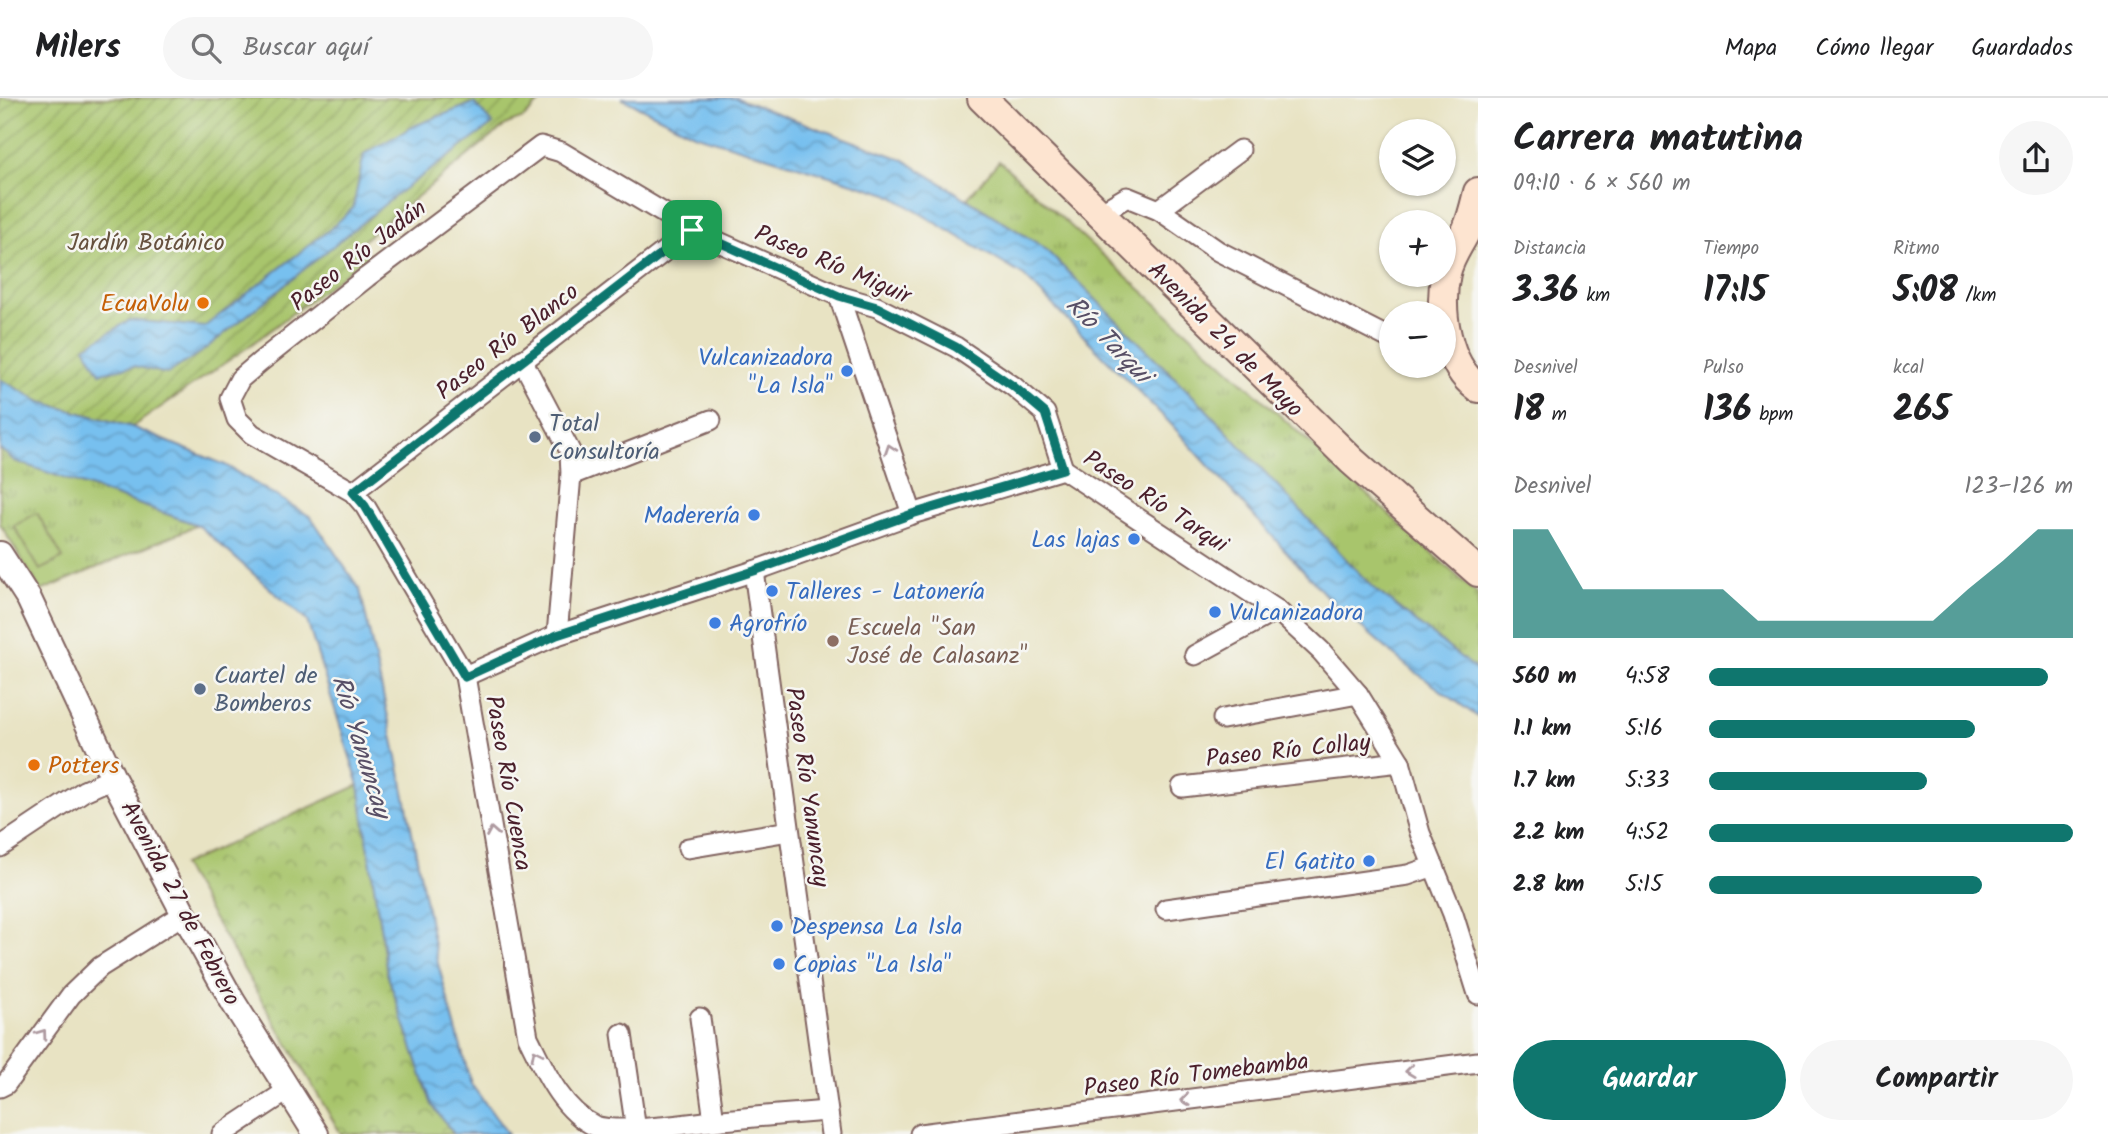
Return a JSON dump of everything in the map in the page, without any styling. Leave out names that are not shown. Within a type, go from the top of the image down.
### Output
[{"type":"main road","name":"Avenida 24 de Mayo","points":[[982,98],[1247,361],[1352,461],[1478,572]]},
{"type":"main road","points":[[1478,192],[1473,225],[1455,249],[1446,272],[1443,297],[1445,326],[1453,354],[1467,380],[1478,388]]},
{"type":"street","name":"Paseo Río Miguir","points":[[541,146],[561,152],[692,230],[839,296],[877,307],[956,347],[1013,386],[1045,413],[1063,469]]},
{"type":"street","name":"Paseo Río Jadán","points":[[237,419],[230,398],[240,379],[367,277],[541,146]]},
{"type":"street","points":[[1159,210],[1240,150]]},
{"type":"street","points":[[1100,213],[1127,197],[1159,210],[1219,251],[1379,334]]},
{"type":"street","name":"Paseo Río Blanco","points":[[353,492],[692,230]]},
{"type":"street","points":[[839,296],[912,514]]},
{"type":"street","points":[[522,360],[570,451],[571,475],[557,635]]},
{"type":"street","name":"Paseo Río Cuenca","points":[[237,419],[253,434],[353,492],[365,506],[465,677],[528,1037],[546,1074],[573,1111],[596,1127],[620,1132],[636,1130]]},
{"type":"street","points":[[571,475],[711,420]]},
{"type":"street","name":"Paseo Río Tarqui","points":[[465,677],[557,635],[754,571],[912,514],[1063,469],[1278,610],[1321,651],[1358,694],[1400,762],[1420,832],[1453,914],[1478,994]]},
{"type":"street","name":"Avenida 27 de Febrero","points":[[0,554],[29,599],[113,778],[184,914],[233,1002],[316,1134]]},
{"type":"street","name":"Paseo Río Yanuncay","points":[[754,571],[831,1134]]},
{"type":"street","points":[[1195,655],[1278,610]]},
{"type":"street","points":[[1223,719],[1358,694]]},
{"type":"street","name":"Paseo Río Collay","points":[[1182,786],[1400,762]]},
{"type":"street","points":[[0,847],[84,790],[113,778]]},
{"type":"street","points":[[688,848],[789,831]]},
{"type":"street","points":[[1166,909],[1408,875],[1434,866]]},
{"type":"street","points":[[0,1087],[6,1084],[71,995],[100,967],[184,914]]},
{"type":"street","points":[[700,1018],[714,1121]]},
{"type":"street","points":[[622,1034],[636,1130],[826,1111]]},
{"type":"street","name":"Paseo Río Tomebamba","points":[[920,1134],[1478,1062]]},
{"type":"street","points":[[222,1134],[287,1091]]},
{"type":"green space","name":"Jardín Botánico","points":[[0,98],[544,98],[524,118],[507,124],[360,243],[368,256],[248,347],[132,427],[41,402],[0,379]]},
{"type":"green space","points":[[999,161],[1478,595],[1478,671],[1372,587],[1203,406],[1043,247],[967,199]]},
{"type":"green space","points":[[0,449],[15,461],[198,525],[41,591],[0,524]]},
{"type":"green space","points":[[37,513],[63,558],[40,570],[14,526]]},
{"type":"green space","points":[[359,785],[387,973],[432,1105],[454,1134],[341,1134],[182,865]]},
{"type":"water","name":"Río Tarqui","points":[[621,98],[736,98],[904,160],[1043,247],[1203,406],[1372,587],[1478,671],[1478,717],[1407,666],[1330,600],[1170,423],[1024,276],[888,194],[694,134]]},
{"type":"water","points":[[474,103],[493,124],[395,196],[203,351],[167,374],[134,366],[100,373],[85,347],[130,320],[204,327],[353,208],[364,154],[416,125]]},
{"type":"water","name":"Río Yanuncay","points":[[0,379],[41,402],[132,427],[225,465],[311,517],[360,590],[401,776],[437,960],[471,1084],[508,1134],[454,1134],[432,1105],[387,973],[359,785],[307,621],[198,525],[15,461],[0,449]]},
{"type":"place","name":"EcuaVolu","points":[[203,303]]},
{"type":"place","name":"Vulcanizadora \"La Isla\"","points":[[847,371]]},
{"type":"place","name":"Total Consultoría","points":[[535,437]]},
{"type":"place","name":"Maderería","points":[[754,515]]},
{"type":"place","name":"Las lajas","points":[[1134,539]]},
{"type":"place","name":"Talleres - Latonería","points":[[772,591]]},
{"type":"place","name":"Vulcanizadora","points":[[1215,612]]},
{"type":"place","name":"Agrofrío","points":[[715,623]]},
{"type":"place","name":"Escuela \"San José de Calasanz\"","points":[[833,641]]},
{"type":"place","name":"Cuartel de Bomberos","points":[[200,689]]},
{"type":"place","name":"Potters","points":[[34,765]]},
{"type":"place","name":"El Gatito","points":[[1369,861]]},
{"type":"place","name":"Despensa La Isla","points":[[777,926]]},
{"type":"place","name":"Copias \"La Isla\"","points":[[779,964]]},
{"type":"route","points":[[692,230],[839,296],[877,307],[956,347],[1013,386],[1045,413],[1063,469],[912,514],[754,571],[557,635],[465,677],[365,506],[353,492],[692,230]]}]
